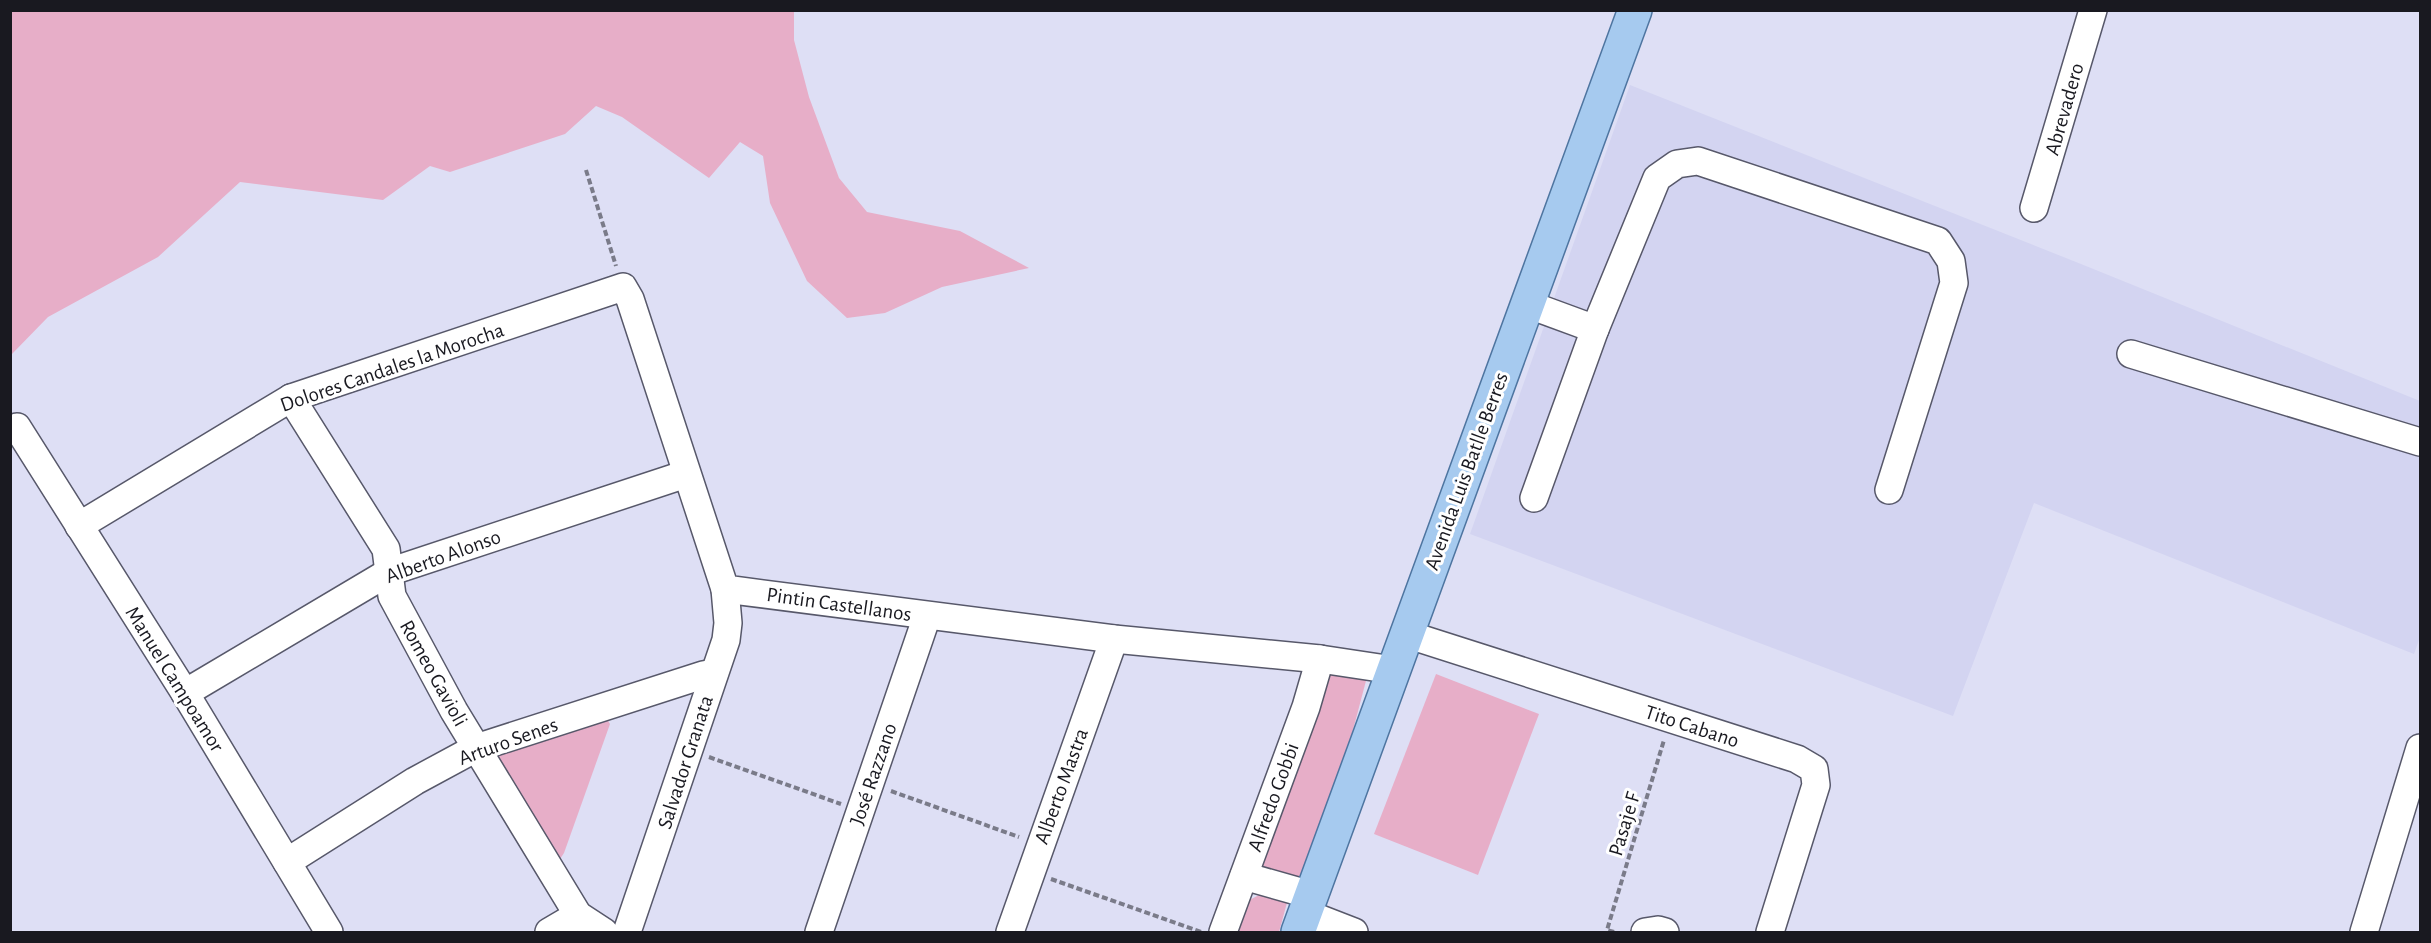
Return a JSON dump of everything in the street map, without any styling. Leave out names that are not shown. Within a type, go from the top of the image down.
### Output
[{"type":"main road","name":"Avenida Luis Batlle Berres","points":[[1304,913],[1635,10]]},
{"type":"street","name":"Abrevadero","points":[[2034,208],[2093,10]]},
{"type":"street","points":[[1534,498],[1595,329],[1657,178],[1677,164],[1698,161],[1938,241],[1951,261],[1954,283],[1889,490]]},
{"type":"street","points":[[623,287],[630,299],[725,589]]},
{"type":"street","name":"Dolores Candales la Morocha","points":[[79,526],[291,398],[623,287]]},
{"type":"street","points":[[1527,304],[1595,329]]},
{"type":"street","points":[[2131,354],[2421,442]]},
{"type":"street","name":"Romeo Gavioli","points":[[291,398],[386,549],[392,596],[476,748],[578,915],[604,933]]},
{"type":"street","name":"Manuel Campoamor","points":[[17,427],[185,693],[329,933]]},
{"type":"street","name":"Alberto Alonso","points":[[185,693],[389,572],[686,474]]},
{"type":"street","name":"Pintin Castellanos","points":[[725,589],[1114,639],[1320,659],[1393,670]]},
{"type":"street","name":"Salvador Granata","points":[[627,933],[726,640],[728,623],[725,589]]},
{"type":"street","name":"José Razzano","points":[[819,933],[927,616]]},
{"type":"street","name":"Tito Cabano","points":[[1406,634],[1797,759],[1814,769],[1816,785],[1770,933]]},
{"type":"street","name":"Alberto Mastra","points":[[1010,933],[1114,639]]},
{"type":"street","name":"Alfredo Gobbi","points":[[1223,933],[1306,707],[1320,659]]},
{"type":"street","name":"Arturo Senes","points":[[288,862],[415,781],[476,748],[714,673]]},
{"type":"street","points":[[2364,933],[2421,748]]},
{"type":"street","points":[[1244,876],[1304,913],[1354,933]]},
{"type":"street","points":[[549,933],[578,915]]},
{"type":"path","points":[[586,170],[623,287]]},
{"type":"path","name":"Pasaje F","points":[[1614,933],[1607,930],[1671,720]]},
{"type":"path","points":[[690,750],[861,810]]},
{"type":"path","points":[[871,784],[1040,845]]},
{"type":"path","points":[[1031,871],[1201,933]]},
{"type":"shaded area","points":[[11,10],[794,11],[794,40],[809,97],[839,178],[867,212],[960,231],[1029,268],[942,287],[885,313],[847,318],[807,281],[770,203],[763,156],[740,142],[709,178],[622,117],[596,106],[565,134],[450,172],[430,166],[383,200],[240,182],[158,257],[48,317],[11,355]]},
{"type":"shaded area","points":[[1630,85],[2420,401],[2420,637],[2414,654],[2034,503],[1953,716],[1470,534]]},
{"type":"shaded area","points":[[1332,672],[1367,677],[1340,779],[1300,877],[1282,877],[1267,869],[1258,860],[1324,675]]},
{"type":"shaded area","points":[[1436,674],[1539,714],[1478,875],[1374,834]]},
{"type":"shaded area","points":[[607,719],[610,724],[560,859],[494,755]]},
{"type":"shaded area","points":[[1259,895],[1283,895],[1288,899],[1279,932],[1232,932],[1242,904]]}]
